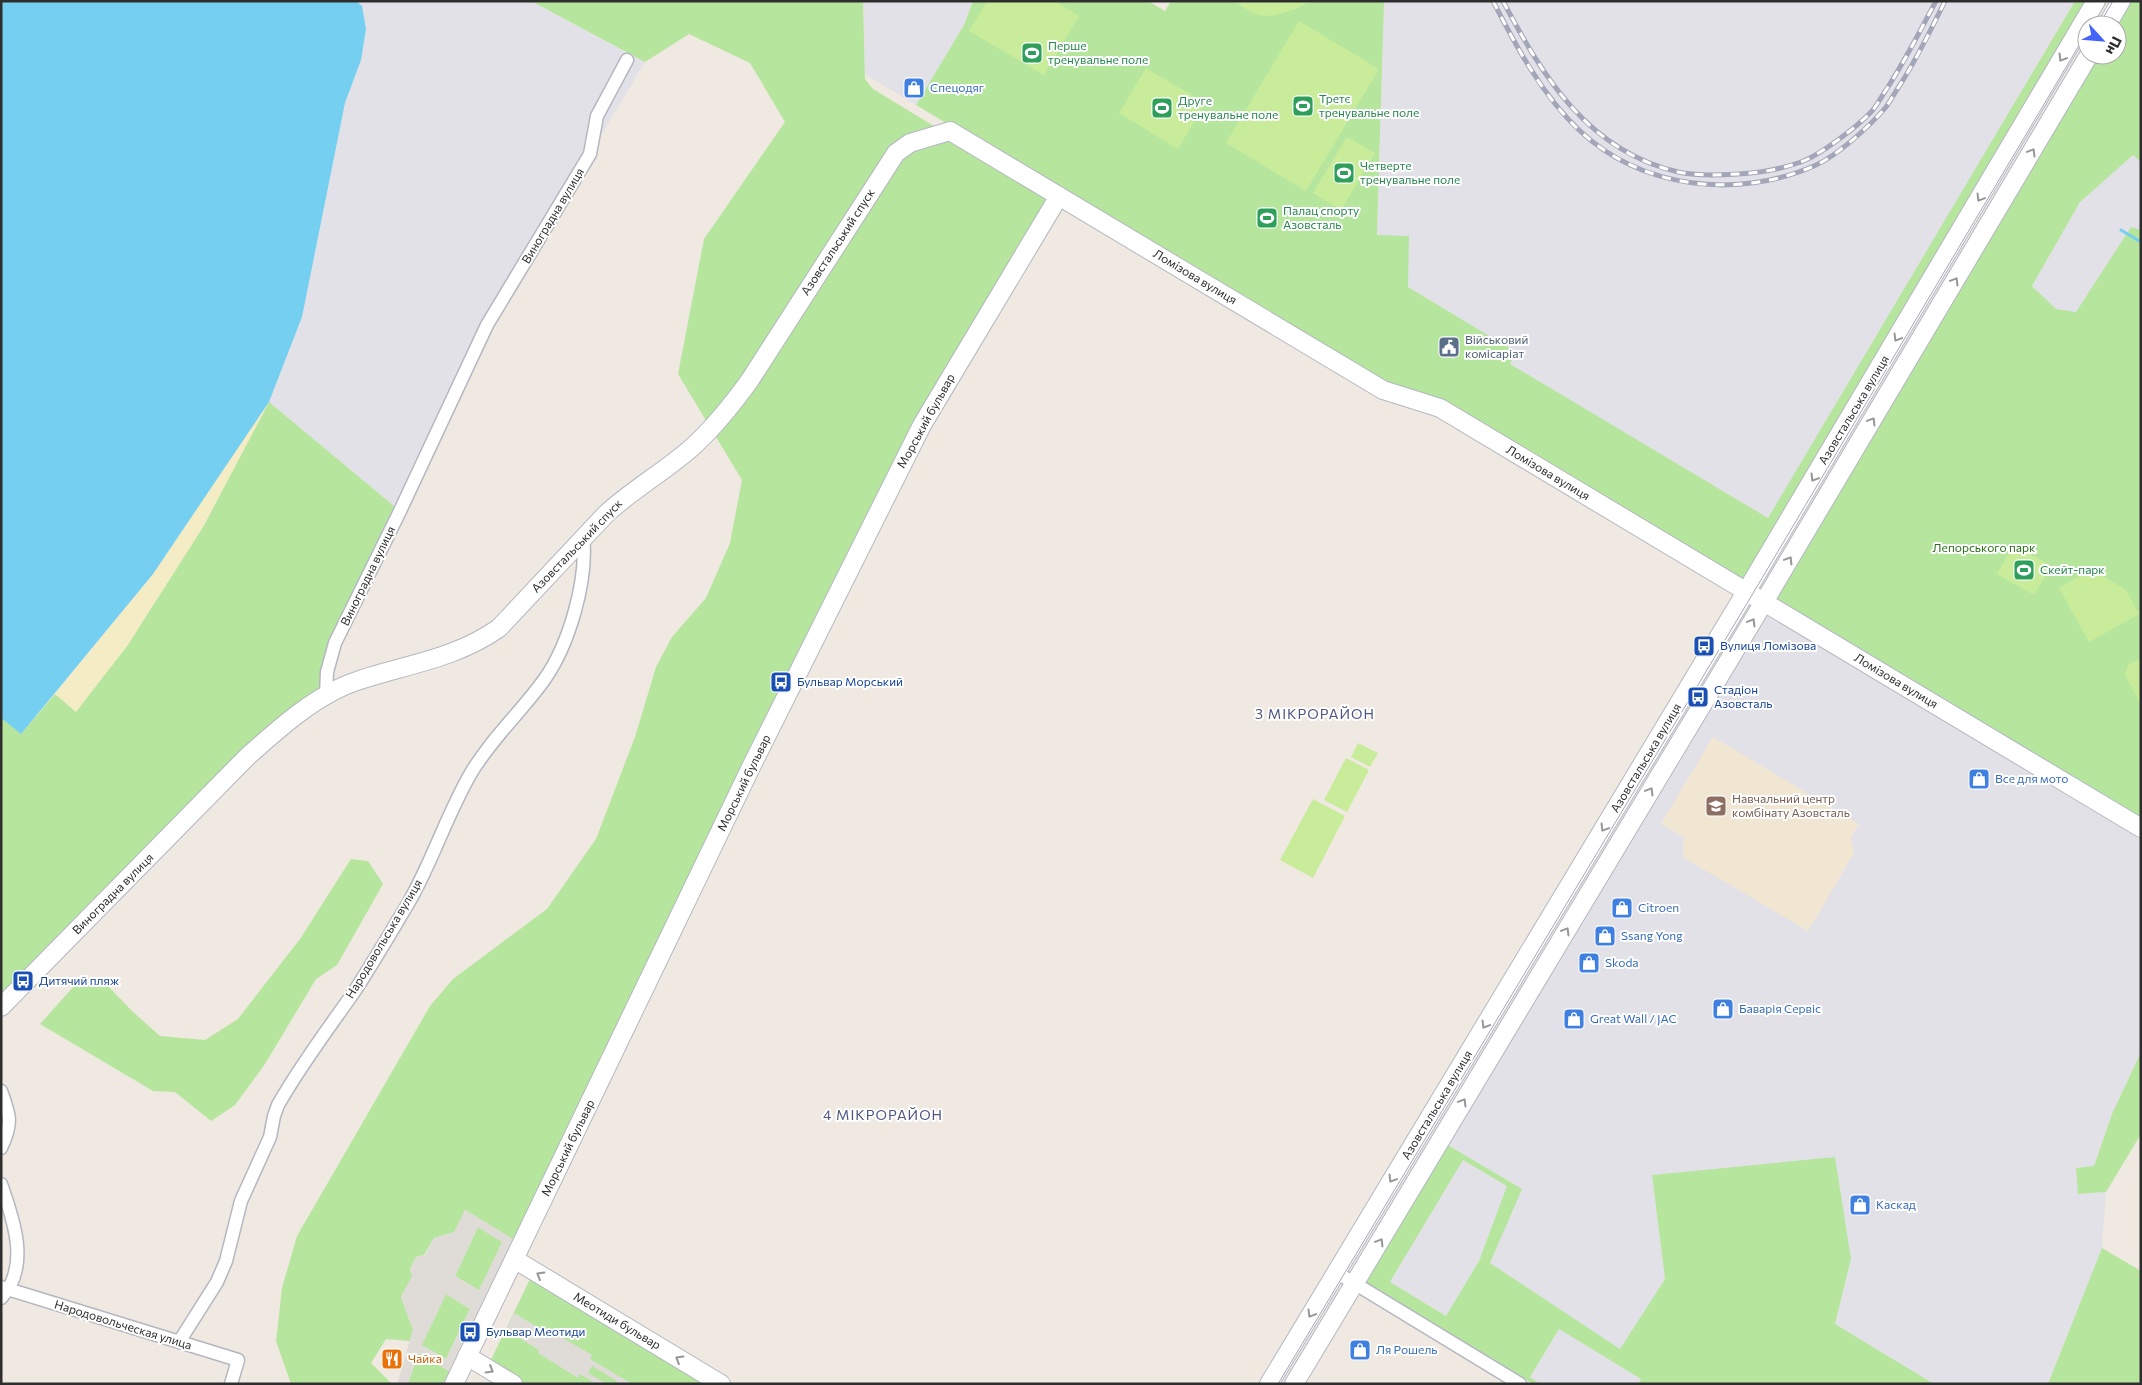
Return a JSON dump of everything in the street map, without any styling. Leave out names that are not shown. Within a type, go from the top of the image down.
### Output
[{"type":"street","name":"Азовстальська вулиця","points":[[1269,1384],[1746,592],[2096,1]]},
{"type":"street","points":[[2113,15],[2121,1]]},
{"type":"street","name":"Виноградна вулиця","points":[[1,1007],[247,757],[326,695],[327,672],[335,643],[400,511],[487,326],[590,154],[597,116],[627,60]]},
{"type":"street","name":"Азовстальська вулиця","points":[[1294,1384],[1764,602],[2083,65]]},
{"type":"street","name":"Ломізова вулиця","points":[[950,131],[1383,390],[1440,408],[2141,828]]},
{"type":"street","name":"Азовстальський спуск","points":[[326,695],[356,681],[442,657],[480,641],[499,628],[583,537],[624,497],[660,473],[688,451],[733,403],[750,380],[896,153],[910,143],[950,131]]},
{"type":"street","name":"Морський бульвар","points":[[454,1384],[752,765],[922,425],[1059,196]]},
{"type":"street","name":"Народовольська вулиця","points":[[179,1342],[217,1282],[226,1261],[241,1201],[270,1137],[278,1105],[288,1087],[355,990],[410,900],[435,853],[452,810],[472,771],[544,680],[555,663],[577,600],[585,554],[583,537]]},
{"type":"street","points":[[1,1091],[10,1121],[9,1132],[1,1148]]},
{"type":"street","points":[[1,1184],[18,1239],[16,1262],[4,1292]]},
{"type":"street","name":"Меотиди бульвар","points":[[514,1259],[721,1384]]},
{"type":"street","points":[[1336,1272],[1520,1384]]},
{"type":"street","name":"Народовольческая улица","points":[[4,1292],[238,1360],[231,1384]]},
{"type":"street","points":[[467,1356],[513,1384]]},
{"type":"shaded area","points":[[356,1],[531,1],[645,62],[487,325],[400,511],[269,402],[302,317],[345,103],[361,60],[362,7]]},
{"type":"shaded area","points":[[863,1],[973,1],[964,25],[916,105],[865,74]]},
{"type":"shaded area","points":[[1384,1],[2075,1],[1769,519],[1510,364],[1516,352],[1408,287],[1377,235]]},
{"type":"shaded area","points":[[2133,154],[2141,162],[2141,230],[2131,227],[2077,312],[2056,309],[2032,286],[2080,202]]},
{"type":"shaded area","points":[[1767,609],[2141,833],[2141,1052],[2112,1114],[2094,1166],[2079,1194],[2106,1192],[2102,1248],[2048,1384],[1934,1384],[1835,1324],[1851,1259],[1652,1175],[1665,1279],[1620,1350],[1490,1263],[1521,1189],[1446,1144]],"holes":[[[1662,824],[1854,853],[1683,857],[1684,837]]]},
{"type":"shaded area","points":[[1713,737],[1859,824],[1851,838],[1854,853],[1808,931],[1683,857],[1684,837],[1661,824]]},
{"type":"shaded area","points":[[1463,1160],[1507,1186],[1479,1261],[1446,1316],[1390,1282]]},
{"type":"shaded area","points":[[465,1210],[518,1242],[454,1374],[419,1353],[408,1384],[397,1384],[413,1330],[401,1297],[412,1276],[410,1269],[416,1257],[425,1255],[434,1238],[454,1232]],"holes":[[[478,1227],[502,1242],[479,1290],[455,1276]],[[446,1294],[470,1309],[446,1359],[422,1345]]]},
{"type":"shaded area","points":[[514,1313],[549,1334],[551,1331],[592,1355],[590,1359],[632,1384],[615,1384],[617,1381],[592,1366],[588,1373],[607,1384],[596,1384],[580,1374],[578,1378],[538,1353],[539,1350],[506,1330]]},
{"type":"shaded area","points":[[1559,1329],[1641,1379],[1638,1384],[1540,1384],[1530,1377]]},
{"type":"green space","points":[[531,1],[863,1],[865,79],[873,89],[1052,198],[916,424],[518,1242],[465,1210],[455,1232],[434,1238],[424,1255],[416,1257],[410,1269],[413,1276],[401,1297],[413,1330],[410,1341],[386,1339],[371,1363],[392,1384],[291,1384],[276,1341],[282,1288],[297,1236],[430,1006],[453,979],[547,909],[596,839],[635,737],[656,667],[672,637],[706,598],[730,543],[742,480],[678,374],[704,239],[785,122],[750,63],[689,34],[645,62]]},
{"type":"green space","points":[[973,1],[1148,1],[1165,11],[1171,1],[1234,1],[1256,14],[1269,14],[1295,9],[1309,1],[1384,1],[1377,235],[1409,236],[1408,287],[1516,352],[1510,364],[1768,518],[2075,1],[2089,1],[2081,15],[2077,15],[2077,21],[1743,584],[1383,384],[916,105],[964,25]]},
{"type":"green space","name":"Перше тренувальне поле","points":[[987,1],[1055,1],[1079,16],[1044,75],[969,31]]},
{"type":"green space","points":[[1234,1],[1309,1],[1290,11],[1276,15],[1261,16]]},
{"type":"green space","name":"Лепорського парк","points":[[2127,1],[2141,1],[2141,162],[2133,155],[2080,202],[2032,286],[2056,309],[2076,312],[2131,227],[2141,230],[2141,823],[1771,602],[2090,65],[2127,65],[2127,15],[2121,15]]},
{"type":"green space","name":"Третє тренувальне поле","points":[[1299,21],[1379,69],[1306,191],[1226,143]]},
{"type":"green space","name":"Друге тренувальне поле","points":[[1146,68],[1205,103],[1178,149],[1119,113]]},
{"type":"green space","name":"Четверте тренувальне поле","points":[[1347,137],[1375,153],[1341,210],[1313,193]]},
{"type":"green space","points":[[269,402],[400,511],[335,643],[326,695],[268,739],[1,1007],[1,718],[21,734],[55,694],[76,711],[127,646],[203,527]]},
{"type":"green space","name":"Скейт-парк","points":[[2014,544],[2051,566],[2034,595],[1997,574]]},
{"type":"green space","points":[[2091,569],[2126,590],[2139,614],[2089,642],[2059,588]]},
{"type":"green space","points":[[2137,660],[2141,661],[2141,705],[2125,675],[2128,665]]},
{"type":"green space","points":[[1358,743],[1378,753],[1370,767],[1351,757]]},
{"type":"green space","points":[[1346,758],[1369,770],[1347,812],[1324,800]]},
{"type":"green space","points":[[1313,799],[1345,816],[1313,878],[1280,860]]},
{"type":"green space","points":[[351,859],[368,861],[383,884],[337,965],[316,979],[265,1064],[235,1105],[211,1121],[175,1092],[153,1091],[40,1024],[75,985],[109,987],[160,1036],[205,1040],[238,1019],[300,939]]},
{"type":"green space","points":[[2141,1052],[2141,1134],[2106,1192],[2078,1194],[2076,1168],[2094,1166],[2112,1114]]},
{"type":"green space","points":[[1446,1144],[1522,1189],[1490,1263],[1620,1349],[1665,1279],[1652,1175],[1835,1157],[1851,1259],[1835,1324],[1934,1384],[1638,1384],[1641,1379],[1559,1329],[1530,1377],[1540,1384],[1533,1384],[1364,1282]],"holes":[[[1463,1160],[1507,1186],[1479,1261],[1446,1316],[1390,1282]]]},
{"type":"green space","points":[[478,1227],[503,1242],[479,1291],[455,1276]]},
{"type":"green space","points":[[2102,1248],[2141,1271],[2141,1384],[2048,1384]]},
{"type":"green space","points":[[531,1277],[708,1384],[526,1384],[490,1362]]},
{"type":"green space","points":[[446,1294],[470,1309],[446,1359],[421,1345]]},
{"type":"green space","points":[[418,1353],[454,1374],[450,1384],[408,1384]]},
{"type":"sand","points":[[269,402],[203,527],[127,646],[76,712],[55,694],[153,574]]},
{"type":"water","points":[[1,1],[356,1],[362,6],[366,29],[361,60],[345,103],[302,317],[269,402],[153,574],[21,734],[1,718]]},
{"type":"waterway","points":[[2121,230],[2141,242]]},
{"type":"tram line","points":[[2105,15],[2113,1]]},
{"type":"tram line","points":[[1278,1384],[1752,595],[2077,49]]},
{"type":"railway","points":[[1493,1],[1531,69],[1553,101],[1579,130],[1604,150],[1631,165],[1661,176],[1692,183],[1724,185],[1755,183],[1786,176],[1816,165],[1853,139],[1888,104],[1918,54],[1945,1]]},
{"type":"railway","points":[[1503,1],[1552,83],[1594,129],[1618,147],[1646,162],[1678,172],[1708,175],[1754,173],[1778,169],[1809,158],[1848,133],[1873,110],[1906,57],[1936,1]]},
{"type":"place","name":"Перше тренувальне поле","points":[[1032,53]]},
{"type":"place","name":"Спецодяг","points":[[914,88]]},
{"type":"place","name":"Третє тренувальне поле","points":[[1303,106]]},
{"type":"place","name":"Друге тренувальне поле","points":[[1162,108]]},
{"type":"place","name":"Четверте тренувальне поле","points":[[1344,173]]},
{"type":"place","name":"Палац спорту Азовсталь","points":[[1267,218]]},
{"type":"place","name":"Військовий комісаріат","points":[[1449,347]]},
{"type":"place","name":"Скейт-парк","points":[[2024,570]]},
{"type":"place","name":"Вулиця Ломізова","points":[[1704,646]]},
{"type":"place","name":"Бульвар Морський","points":[[781,682]]},
{"type":"place","name":"Стадіон Азовсталь","points":[[1698,697]]},
{"type":"place","name":"Все для мото","points":[[1979,779]]},
{"type":"place","name":"Навчальний центр комбінату Азовсталь","points":[[1716,806]]},
{"type":"place","name":"Citroen","points":[[1622,908]]},
{"type":"place","name":"Ssang Yong","points":[[1605,936]]},
{"type":"place","name":"Skoda","points":[[1589,963]]},
{"type":"place","name":"Дитячий пляж","points":[[23,981]]},
{"type":"place","name":"Баварія Сервіс","points":[[1723,1009]]},
{"type":"place","name":"Great Wall / JAC","points":[[1574,1019]]},
{"type":"place","name":"Каскад","points":[[1860,1205]]},
{"type":"place","name":"Бульвар Меотиди","points":[[470,1332]]},
{"type":"place","name":"Ля Рошель","points":[[1360,1350]]},
{"type":"place","name":"Чайка","points":[[392,1359]]},
{"type":"district","name":"3 МІКРОРАЙОН","points":[[1315,714]]},
{"type":"district","name":"4 МІКРОРАЙОН","points":[[883,1115]]}]
